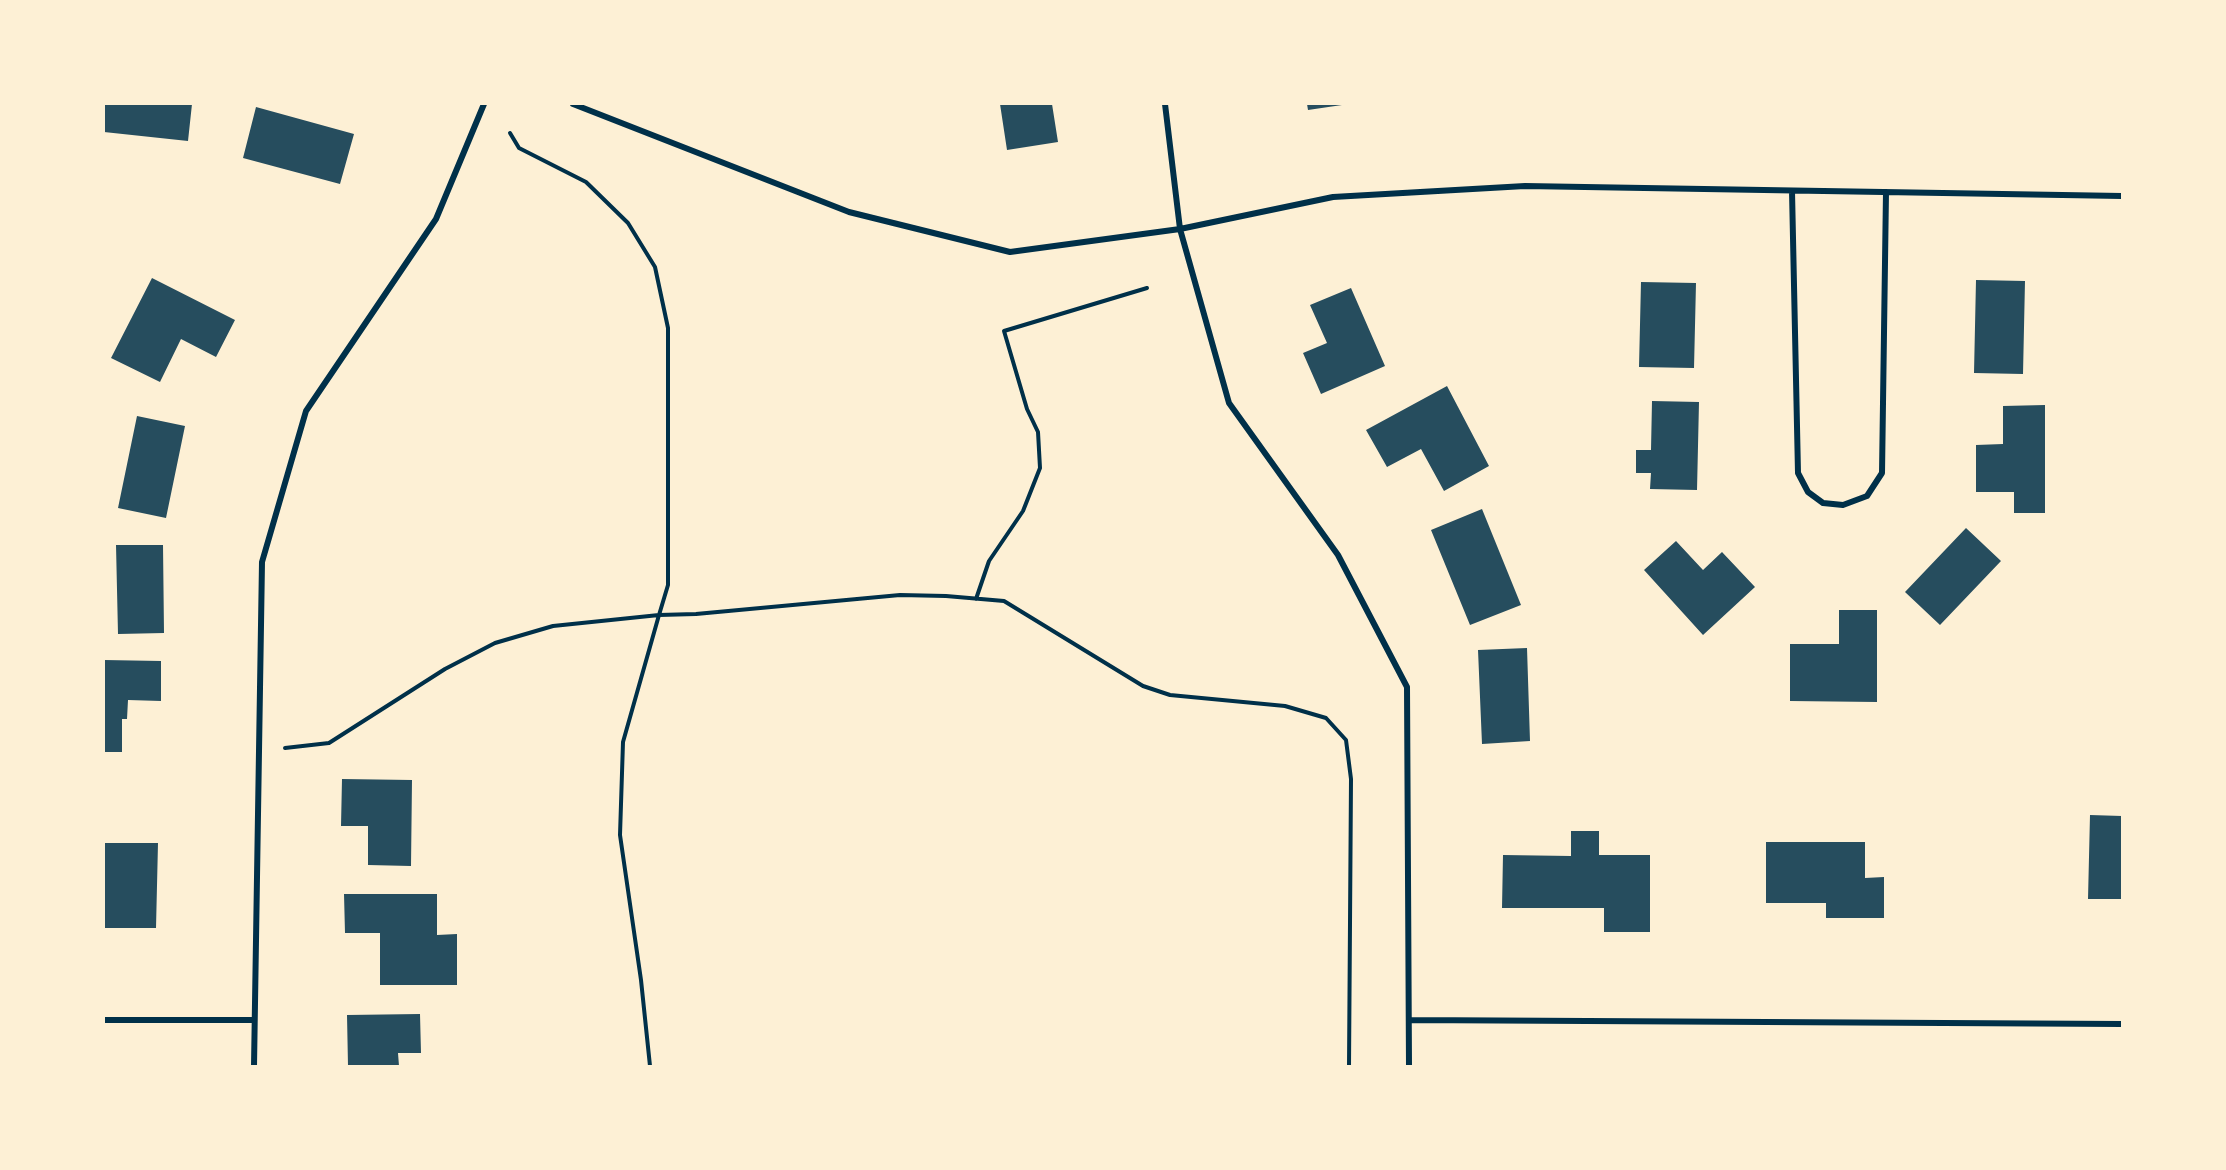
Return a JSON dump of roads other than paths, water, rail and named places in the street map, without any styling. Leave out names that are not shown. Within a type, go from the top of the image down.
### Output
[{"type":"street","points":[[254,1066],[262,562],[306,411],[436,219],[484,104]]},
{"type":"street","points":[[573,104],[849,212],[1010,252],[1180,229],[1333,197],[1525,186],[2122,196]]},
{"type":"street","points":[[1165,104],[1180,229],[1229,403],[1338,555],[1407,687],[1408,1066]]},
{"type":"street","points":[[1792,191],[1798,473],[1808,492],[1823,502],[1843,505],[1867,496],[1882,473],[1886,192]]},
{"type":"street","points":[[104,1020],[254,1020]]},
{"type":"street","points":[[1409,1020],[2122,1024]]}]
